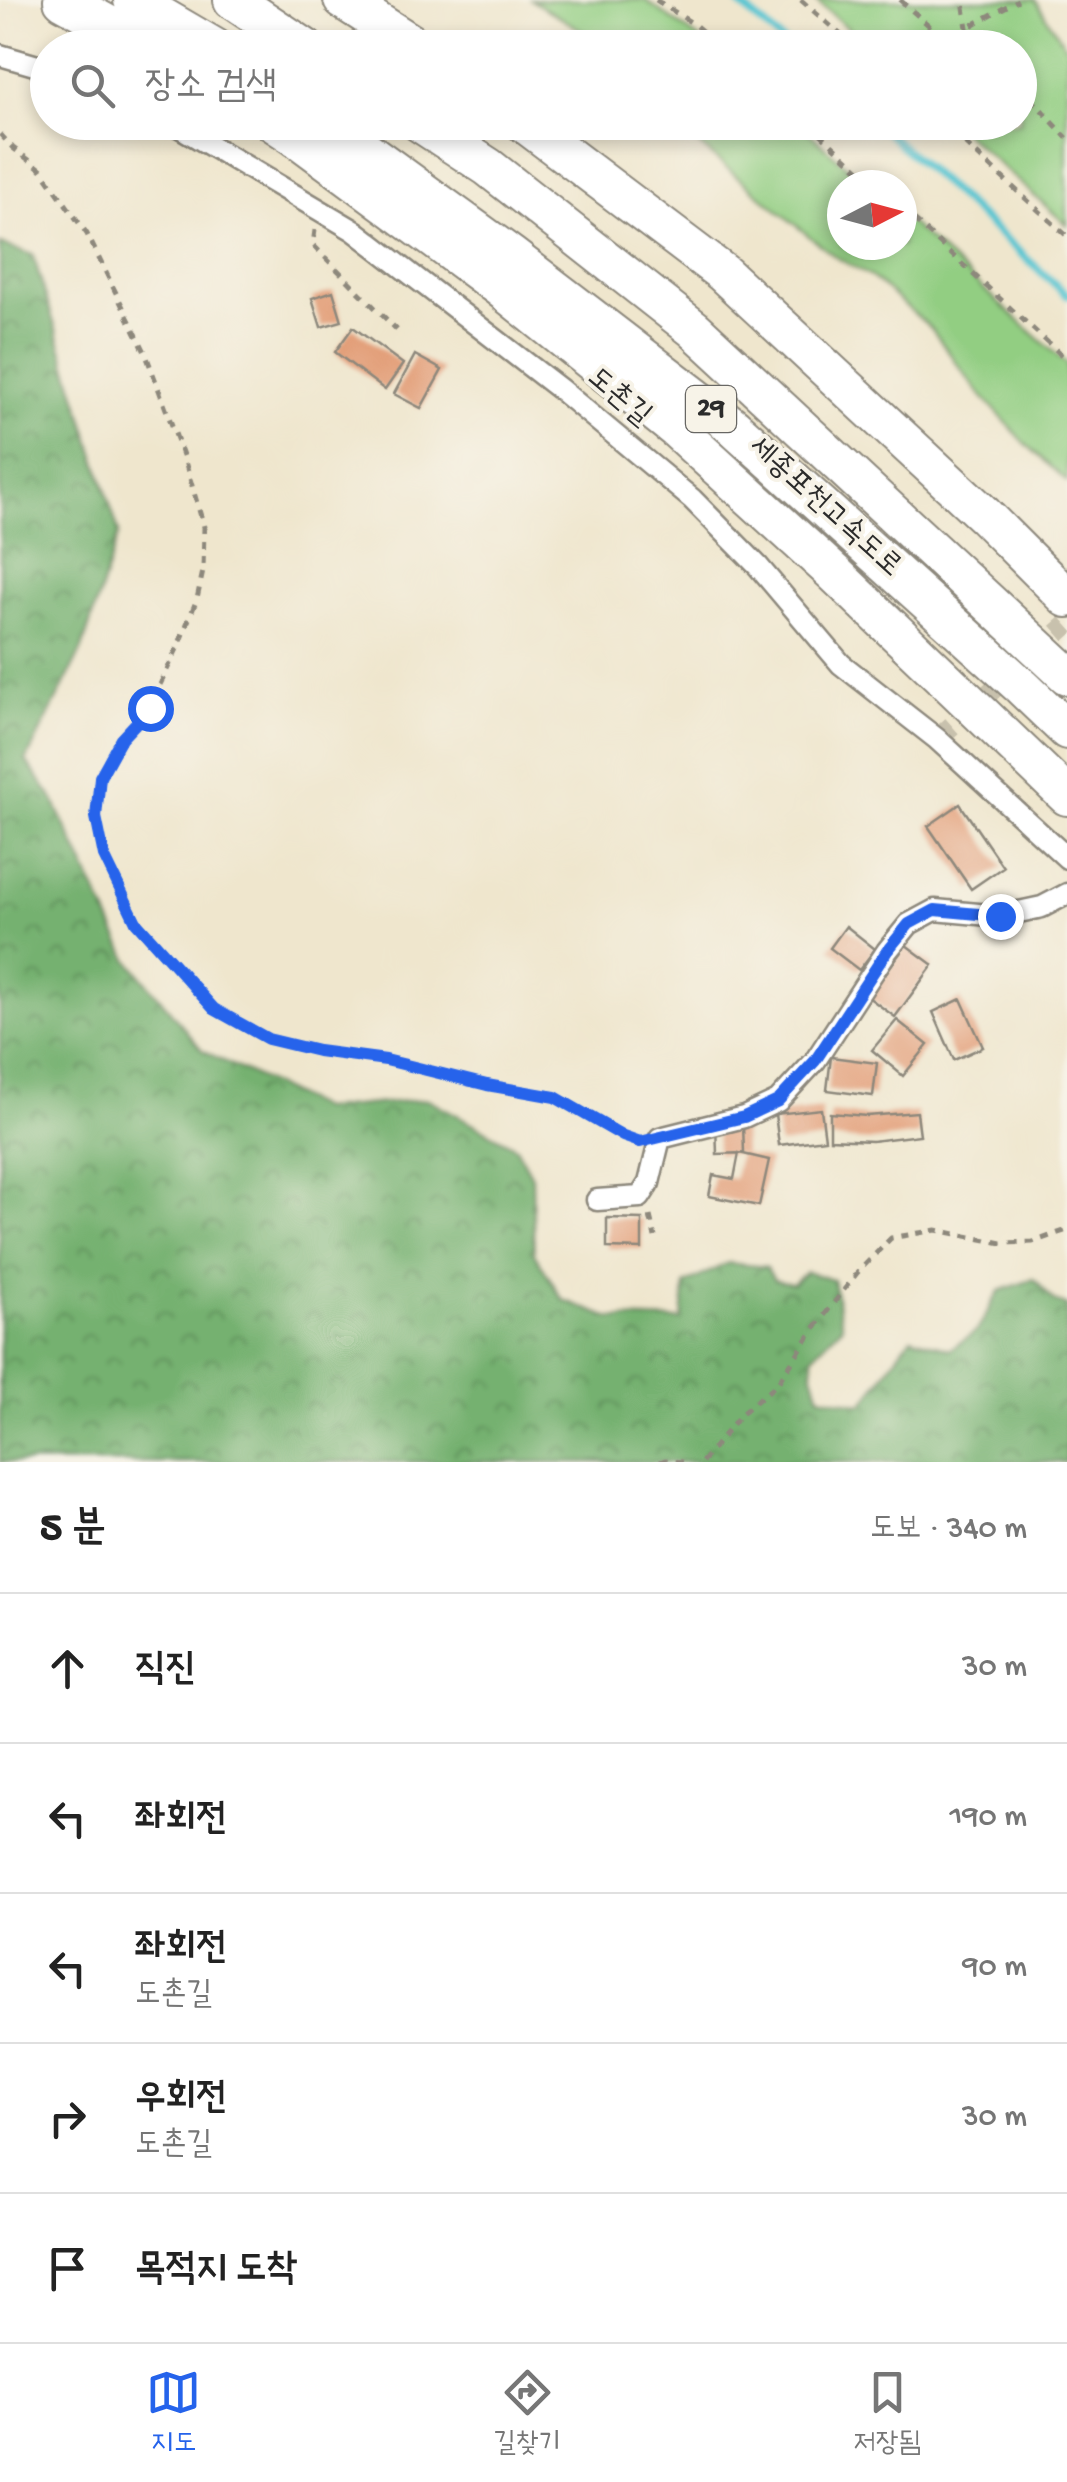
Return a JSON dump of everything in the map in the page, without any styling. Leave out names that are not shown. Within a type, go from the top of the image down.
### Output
[{"type":"highway","points":[[63,0],[117,30]]},
{"type":"highway","points":[[133,0],[189,30]]},
{"type":"highway","points":[[233,0],[278,30]]},
{"type":"highway","points":[[343,0],[390,30]]},
{"type":"highway","points":[[300,140],[499,287],[676,430],[1067,796]]},
{"type":"highway","name":"세종포천고속도로","points":[[352,140],[734,426],[1067,730]]},
{"type":"highway","name":"세종포천고속도로","points":[[447,140],[488,167],[694,328],[1067,675]]},
{"type":"highway","points":[[547,140],[722,274],[1067,598]]},
{"type":"street","points":[[0,55],[30,64]]},
{"type":"street","name":"도촌길","points":[[202,140],[355,231],[561,390],[692,499],[758,566],[841,664],[937,739],[1067,858]]},
{"type":"street","points":[[597,1200],[640,1197],[649,1183],[660,1138],[744,1117],[778,1101],[815,1061],[909,924],[935,910],[1000,916],[1042,907],[1067,894]]},
{"type":"path","points":[[656,0],[701,30]]},
{"type":"path","points":[[802,0],[836,30]]},
{"type":"path","points":[[900,0],[934,30]]},
{"type":"path","points":[[963,0],[967,28]]},
{"type":"path","points":[[960,30],[1018,0]]},
{"type":"path","points":[[1037,105],[1067,138]]},
{"type":"path","points":[[0,134],[41,169],[87,234],[145,352],[184,458],[204,527],[203,571],[176,652],[150,708],[121,739],[100,777],[96,817],[104,856],[136,922],[214,1009],[268,1039],[555,1097],[623,1136],[640,1142],[660,1138]]},
{"type":"path","points":[[827,140],[860,170]]},
{"type":"path","points":[[961,140],[1067,236]]},
{"type":"path","points":[[317,208],[314,245],[396,330]]},
{"type":"path","points":[[917,223],[1067,360]]},
{"type":"path","points":[[702,1462],[741,1414],[778,1384],[857,1273],[891,1238],[936,1230],[1002,1243],[1033,1242],[1067,1230]]},
{"type":"path","points":[[660,1462],[683,1462]]},
{"type":"green space","points":[[531,0],[645,0],[686,30],[581,30]]},
{"type":"green space","points":[[815,0],[1035,0],[1067,48],[1067,225],[972,140],[1037,140],[1037,30],[850,30]]},
{"type":"green space","points":[[693,140],[817,140],[851,170],[827,170],[827,250]]},
{"type":"green space","points":[[917,229],[1067,364],[1067,482],[975,388],[931,328],[873,278],[841,260],[917,260]]},
{"type":"green space","points":[[0,244],[33,255],[119,533],[82,649],[26,761],[53,799],[128,959],[202,1050],[321,1109],[428,1099],[516,1147],[532,1176],[534,1253],[563,1300],[610,1318],[682,1320],[685,1284],[728,1263],[766,1267],[774,1280],[793,1284],[806,1272],[833,1280],[842,1326],[813,1355],[813,1374],[820,1396],[863,1404],[911,1337],[950,1349],[977,1331],[999,1291],[1034,1279],[1054,1301],[1067,1306],[1067,1462],[0,1462]]},
{"type":"building","points":[[333,291],[342,321],[321,327],[312,298]]},
{"type":"building","points":[[353,327],[403,364],[385,390],[335,352]]},
{"type":"building","points":[[415,355],[442,370],[421,408],[394,394]]},
{"type":"building","points":[[960,804],[1003,867],[971,889],[928,826]]},
{"type":"building","points":[[846,926],[875,949],[859,970],[830,948]]},
{"type":"building","points":[[906,945],[933,965],[895,1017],[868,997]]},
{"type":"building","points":[[961,999],[983,1047],[954,1060],[933,1012]]},
{"type":"building","points":[[897,1020],[928,1045],[903,1076],[872,1050]]},
{"type":"building","points":[[831,1057],[877,1063],[873,1096],[827,1090]]},
{"type":"building","points":[[821,1109],[825,1139],[779,1145],[775,1114]]},
{"type":"building","points":[[917,1112],[920,1135],[872,1141],[830,1139],[830,1113],[867,1116]]},
{"type":"building","points":[[716,1124],[743,1124],[744,1153],[717,1154]]},
{"type":"building","points":[[739,1153],[769,1160],[759,1206],[709,1196],[713,1175],[734,1179]]},
{"type":"building","points":[[607,1218],[642,1219],[642,1249],[607,1248]]},
{"type":"waterway","points":[[735,0],[769,30]]},
{"type":"waterway","points":[[895,140],[1067,295]]},
{"type":"tunnel","points":[[1035,653],[1067,625]]},
{"type":"tunnel","points":[[937,739],[1013,672]]},
{"type":"route","points":[[150,708],[121,739],[100,777],[96,817],[104,856],[136,922],[214,1009],[268,1039],[555,1097],[640,1142],[744,1117],[778,1101],[815,1061],[909,924],[935,910],[1000,916]]}]
